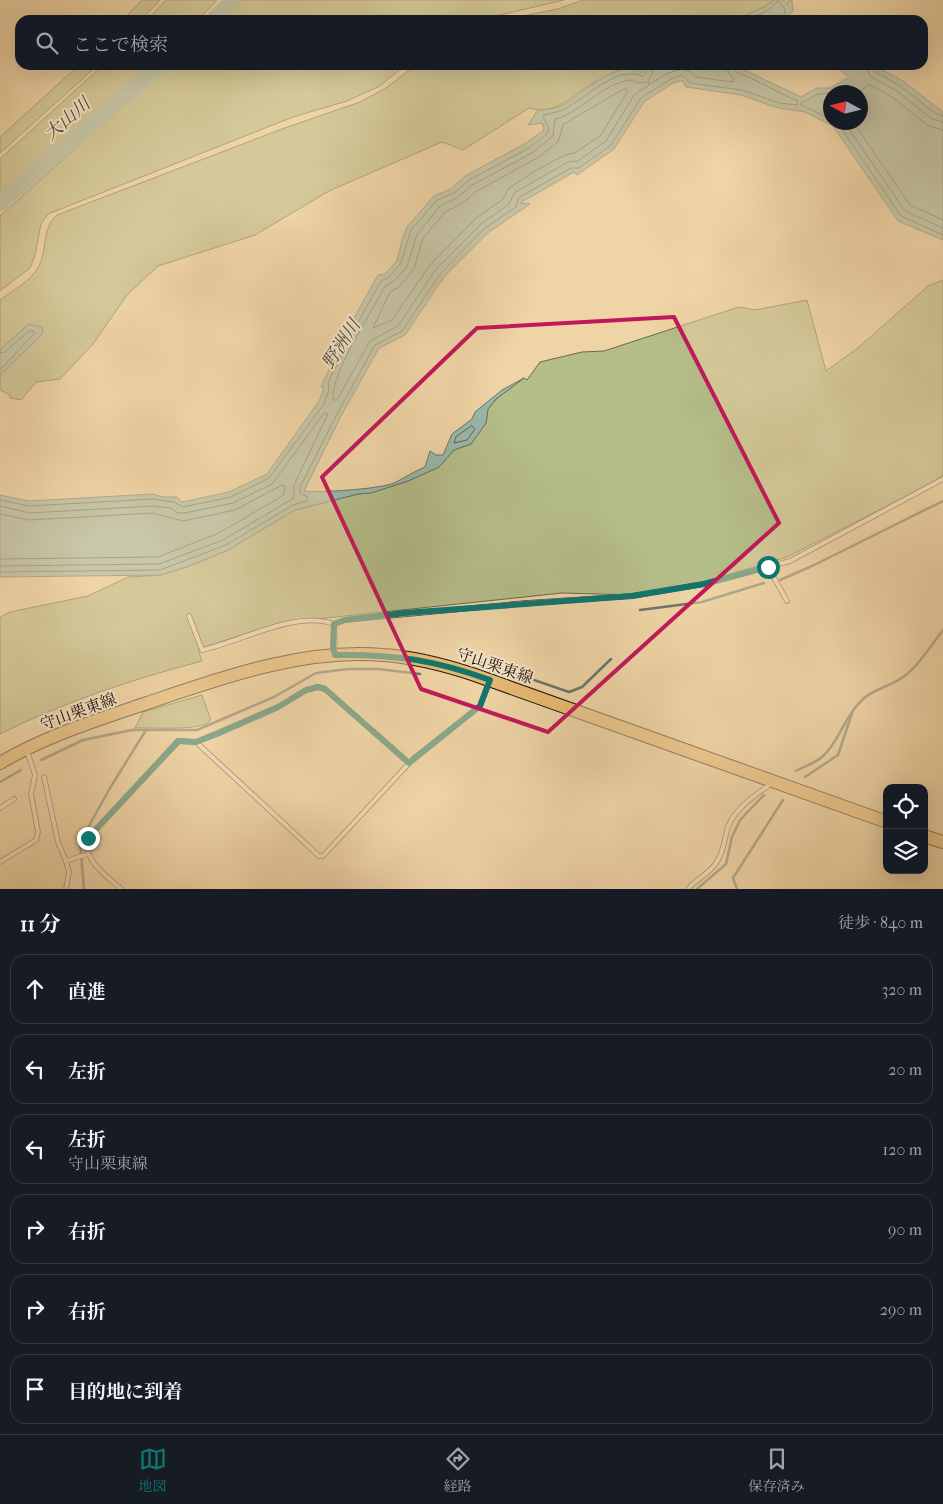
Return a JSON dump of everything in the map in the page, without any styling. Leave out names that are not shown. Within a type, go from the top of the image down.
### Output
[{"type":"main road","name":"守山栗東線","points":[[0,763],[26,749],[89,722],[194,687],[277,664],[335,655],[381,654],[415,658],[448,666],[883,821]]},
{"type":"main road","points":[[928,837],[943,842]]},
{"type":"lane","points":[[188,616],[202,650],[277,626],[322,620],[334,624],[345,620],[405,613],[642,595],[704,584],[790,561],[943,479]]},
{"type":"lane","points":[[768,567],[787,602]]},
{"type":"lane","points":[[334,624],[333,646],[335,655]]},
{"type":"lane","points":[[196,742],[319,856],[323,856],[409,763],[480,706],[490,680]]},
{"type":"lane","points":[[121,889],[94,864],[86,846],[88,838],[178,741],[196,742],[217,734],[278,707],[306,690],[318,687],[325,689],[409,763]]},
{"type":"lane","points":[[0,862],[36,840],[38,832],[31,794],[35,775],[26,749]]},
{"type":"lane","points":[[44,777],[58,842],[69,872],[66,889]]},
{"type":"lane","points":[[688,889],[693,881],[715,866],[721,856],[728,826],[735,815],[774,782]]},
{"type":"lane","points":[[0,808],[14,799]]},
{"type":"lane","points":[[66,861],[81,858],[88,854]]},
{"type":"highlighted area","points":[[674,317],[779,523],[548,732],[421,689],[322,477],[477,328]]},
{"type":"green space","points":[[142,0],[160,0],[146,15],[128,15]]},
{"type":"green space","points":[[166,0],[217,0],[203,15],[152,15]]},
{"type":"green space","points":[[225,0],[564,0],[500,15],[211,15]]},
{"type":"green space","points":[[583,0],[773,0],[766,6],[746,15],[527,15],[558,9]]},
{"type":"green space","points":[[74,70],[92,70],[0,153],[0,137]]},
{"type":"green space","points":[[98,70],[149,70],[96,123],[0,211],[0,159]]},
{"type":"green space","points":[[159,70],[399,70],[380,86],[347,101],[293,117],[48,214],[41,224],[35,255],[30,268],[0,291],[0,216],[134,96]]},
{"type":"green space","points":[[409,70],[642,70],[642,73],[604,78],[590,84],[558,106],[549,109],[529,108],[463,150],[442,142],[329,191],[255,235],[158,266],[127,295],[93,344],[60,379],[36,382],[21,400],[10,398],[10,395],[0,390],[0,375],[43,333],[29,324],[0,350],[0,300],[27,281],[36,271],[41,260],[49,226],[57,215],[282,129],[360,102],[386,88]]},
{"type":"green space","points":[[943,280],[943,475],[930,484],[787,557],[694,585],[634,595],[562,593],[279,623],[198,649],[202,661],[99,692],[24,722],[0,734],[0,617],[10,612],[88,596],[128,577],[161,575],[192,565],[228,550],[295,510],[358,494],[371,493],[408,481],[439,467],[454,450],[471,444],[486,423],[488,409],[496,399],[524,378],[527,380],[540,362],[582,352],[604,351],[739,307],[755,310],[807,300],[826,371],[859,347],[928,286]]},
{"type":"green space","points":[[202,695],[211,720],[206,724],[187,728],[135,728],[143,712]]},
{"type":"water","points":[[773,0],[784,0],[788,5],[788,0],[792,0],[793,11],[788,15],[746,15],[766,6]]},
{"type":"water","name":"野洲川","points":[[622,70],[634,70],[641,73],[641,70],[744,70],[801,97],[817,88],[823,88],[823,121],[805,112],[778,108],[741,95],[686,87],[682,80],[673,83],[644,102],[614,149],[577,175],[574,172],[520,203],[530,204],[489,232],[444,277],[405,335],[379,348],[341,416],[304,491],[363,489],[398,481],[425,467],[430,451],[436,455],[443,455],[452,434],[472,419],[475,412],[502,390],[524,378],[496,399],[488,409],[486,423],[471,444],[454,450],[439,467],[408,481],[371,493],[358,494],[295,510],[228,550],[161,575],[0,577],[0,495],[29,501],[153,494],[162,497],[177,497],[182,502],[229,492],[267,474],[319,401],[324,388],[321,387],[345,334],[378,275],[385,274],[397,261],[407,227],[434,196],[451,189],[465,176],[526,143],[544,130],[542,123],[528,125],[537,111],[563,105],[611,73]]},
{"type":"water","points":[[840,70],[882,70],[903,81],[943,112],[943,240],[898,221],[836,130],[868,130],[868,85],[835,85],[849,77]]},
{"type":"water","points":[[29,324],[42,327],[43,333],[0,375],[0,350]]},
{"type":"waterway","name":"大山川","points":[[218,15],[233,0]]},
{"type":"waterway","name":"大山川","points":[[0,203],[155,70]]},
{"type":"waterway","points":[[780,580],[943,501]]},
{"type":"waterway","points":[[640,610],[702,602],[764,583]]},
{"type":"waterway","points":[[796,771],[814,763],[823,756],[829,750],[857,705],[872,693],[906,675],[918,663],[943,630]]},
{"type":"waterway","points":[[476,660],[569,692],[582,687],[611,659]]},
{"type":"waterway","points":[[41,760],[83,740],[132,730],[197,730],[274,697],[316,673],[348,669],[378,669],[420,674]]},
{"type":"waterway","points":[[805,777],[838,755],[852,713]]},
{"type":"waterway","points":[[84,889],[80,842],[110,788],[146,730]]},
{"type":"waterway","points":[[0,782],[21,770]]},
{"type":"waterway","points":[[697,889],[726,864],[732,837],[740,820],[764,795]]},
{"type":"waterway","points":[[737,889],[733,878],[783,800]]},
{"type":"route","points":[[88,838],[178,741],[196,742],[217,734],[278,707],[306,690],[318,687],[325,689],[409,763],[480,706],[490,680],[448,666],[415,658],[381,654],[335,655],[333,646],[334,624],[345,620],[405,613],[632,596],[671,591],[768,567]]}]
